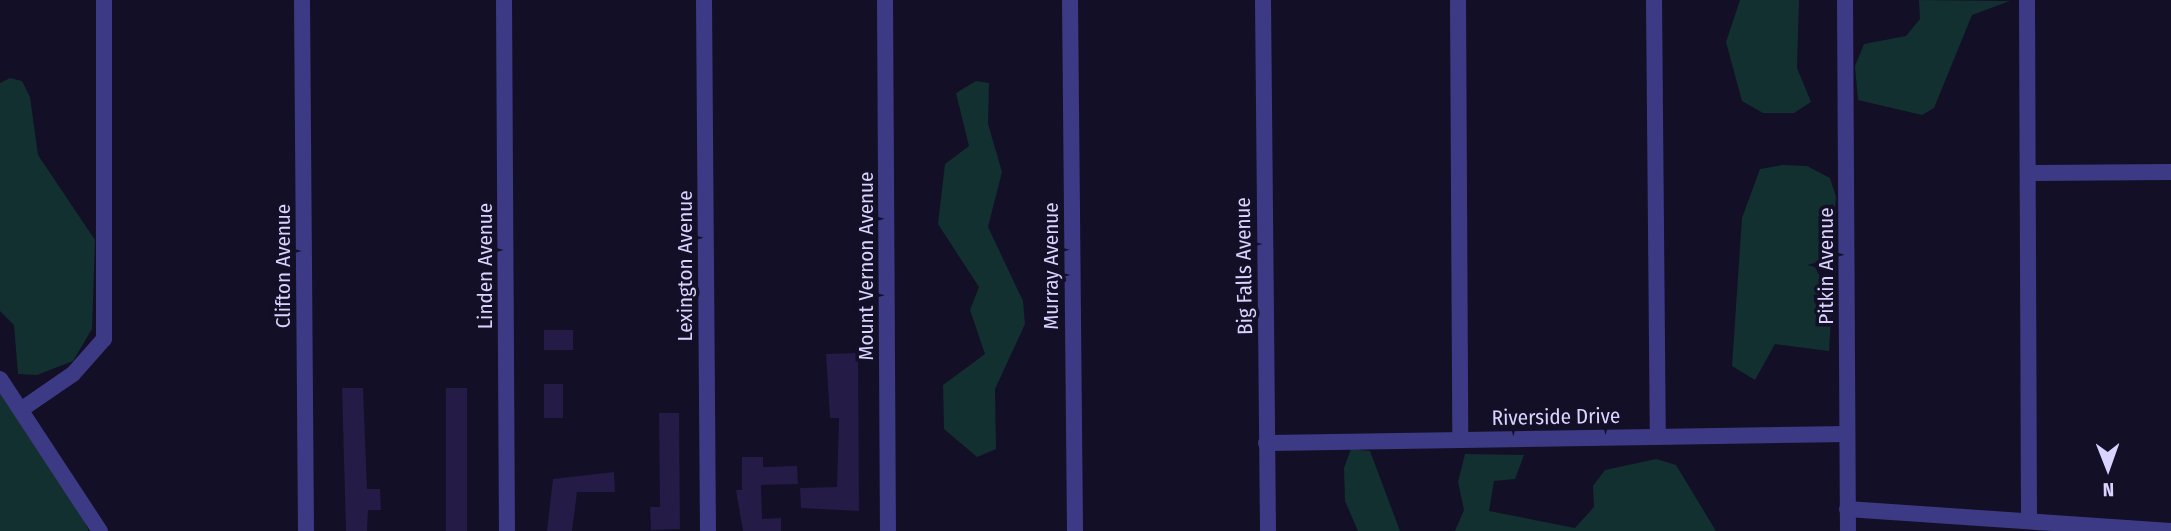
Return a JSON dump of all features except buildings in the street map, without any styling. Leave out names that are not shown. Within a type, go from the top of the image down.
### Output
[{"type":"street","points":[[22,409],[73,374],[104,339],[104,0]]},
{"type":"street","name":"Clifton Avenue","points":[[302,0],[306,531]]},
{"type":"street","name":"Linden Avenue","points":[[504,0],[507,531]]},
{"type":"street","name":"Lexington Avenue","points":[[704,0],[708,531]]},
{"type":"street","name":"Mount Vernon Avenue","points":[[885,0],[888,531]]},
{"type":"street","name":"Murray Avenue","points":[[1070,0],[1075,531]]},
{"type":"street","name":"Big Falls Avenue","points":[[1263,0],[1268,531]]},
{"type":"street","points":[[1458,0],[1460,439]]},
{"type":"street","points":[[1654,0],[1658,437]]},
{"type":"street","name":"Pitkin Avenue","points":[[1845,0],[1847,531]]},
{"type":"street","points":[[2027,0],[2029,520]]},
{"type":"street","points":[[2028,173],[2171,172]]},
{"type":"street","points":[[0,379],[100,531]]},
{"type":"street","name":"Riverside Drive","points":[[1266,443],[1847,434]]},
{"type":"street","points":[[1847,509],[2171,531]]},
{"type":"green space","points":[[1740,0],[1799,0],[1797,68],[1811,102],[1794,113],[1763,113],[1742,101],[1726,42]]},
{"type":"green space","points":[[1919,0],[2010,1],[1972,15],[1934,108],[1922,115],[1858,100],[1855,66],[1864,44],[1906,36],[1920,19]]},
{"type":"green space","points":[[10,78],[22,81],[30,97],[38,155],[95,240],[92,329],[73,361],[37,375],[18,374],[14,325],[0,311],[0,83]]},
{"type":"green space","points":[[976,81],[989,83],[988,124],[1002,172],[988,227],[1023,301],[1025,324],[995,389],[996,449],[977,457],[944,429],[943,385],[985,354],[970,310],[979,287],[938,224],[945,164],[969,146],[956,93]]},
{"type":"green space","points":[[1783,165],[1807,166],[1830,178],[1836,197],[1830,252],[1815,267],[1832,301],[1829,351],[1775,344],[1755,380],[1732,366],[1742,218],[1760,169]]},
{"type":"green space","points":[[0,388],[55,464],[89,531],[0,531]]},
{"type":"green space","points":[[1351,449],[1370,451],[1400,531],[1358,531],[1345,501],[1344,468]]},
{"type":"green space","points":[[1465,454],[1524,455],[1515,479],[1494,481],[1489,511],[1575,528],[1594,507],[1593,486],[1605,470],[1656,459],[1676,465],[1716,531],[1455,531],[1464,510],[1458,482]]}]
